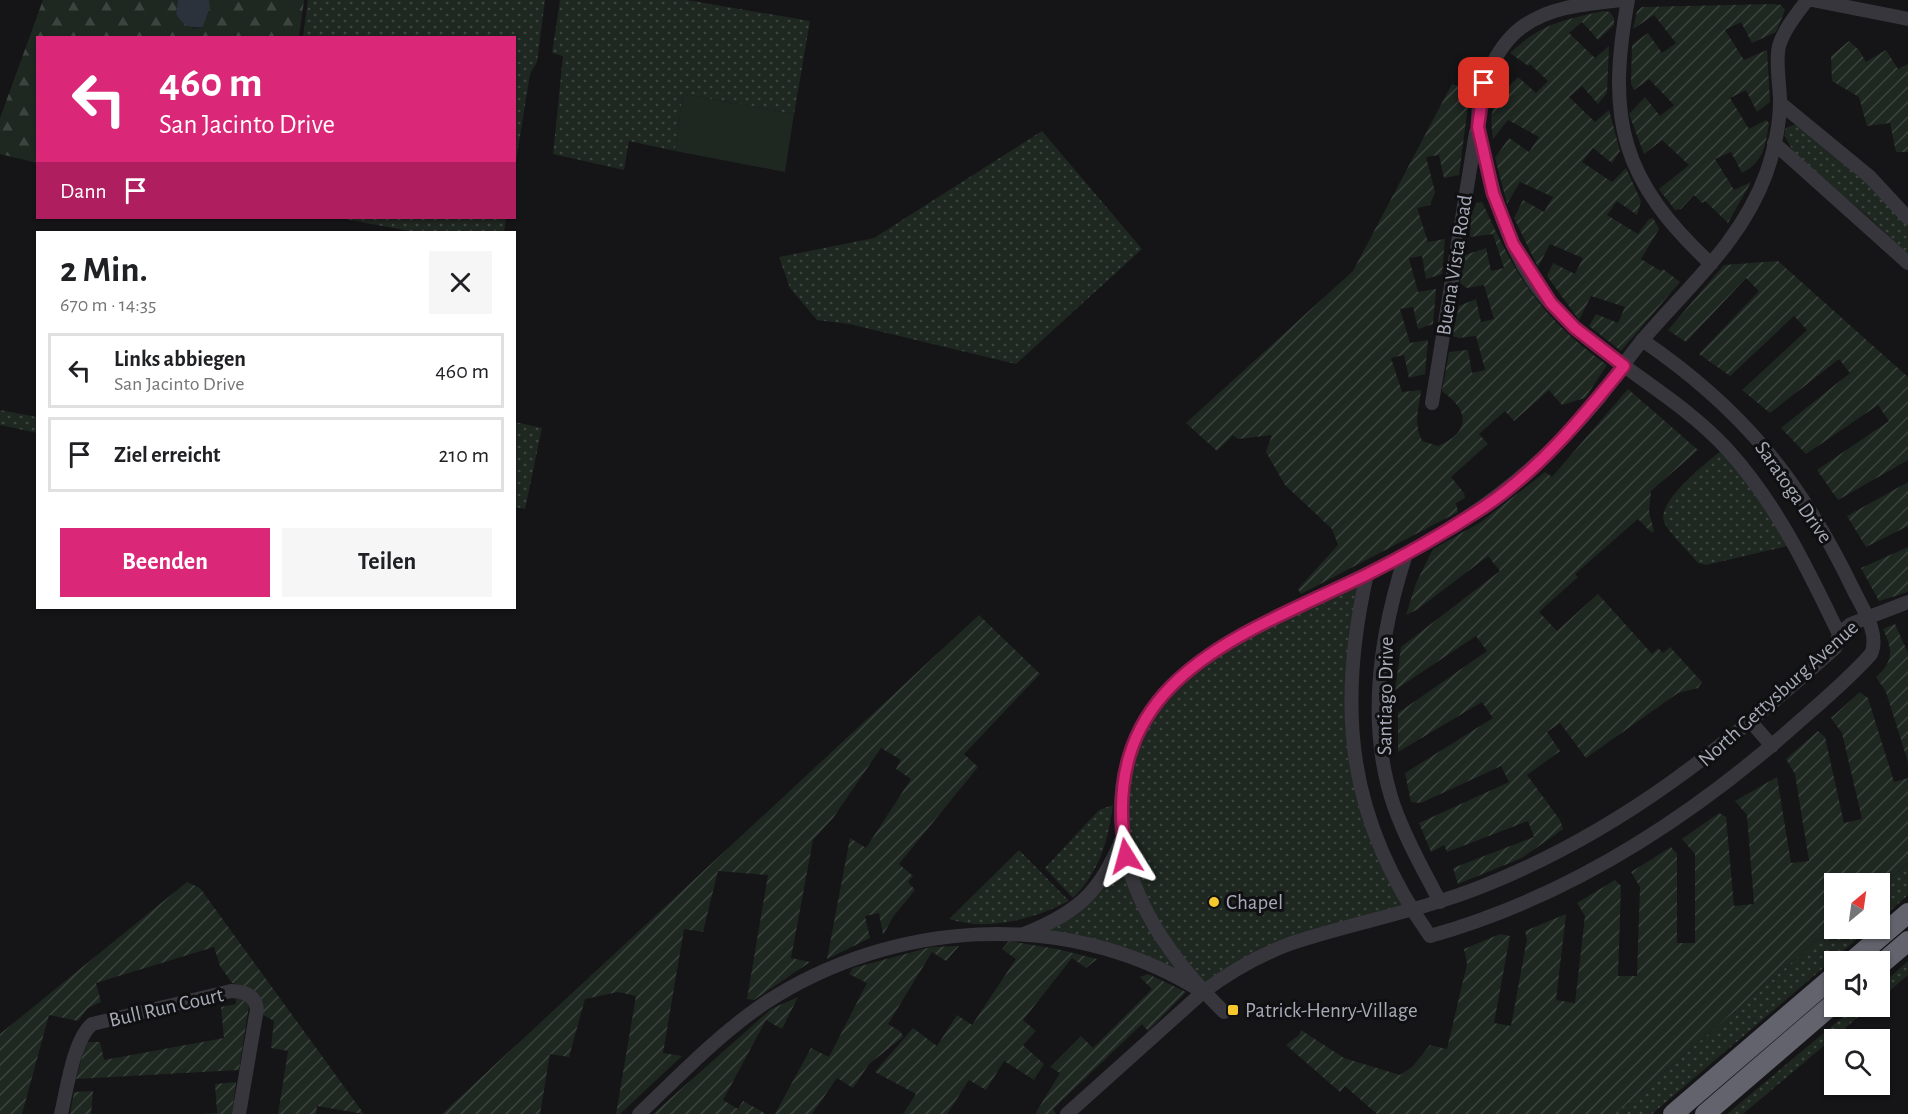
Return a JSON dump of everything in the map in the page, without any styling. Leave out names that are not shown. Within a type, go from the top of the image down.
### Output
[{"type":"highway","points":[[1864,951],[1908,913]]},
{"type":"highway","points":[[1890,956],[1908,941]]},
{"type":"highway","points":[[1673,1114],[1824,985]]},
{"type":"highway","points":[[1705,1114],[1824,1012]]},
{"type":"street","name":"Buena Vista Road","points":[[1432,403],[1484,83],[1490,68],[1507,42],[1535,19],[1560,10],[1621,0]]},
{"type":"street","points":[[1628,0],[1619,52],[1617,82],[1628,148],[1654,203],[1679,234],[1711,264]]},
{"type":"street","points":[[1224,1012],[1203,992],[1173,954],[1146,910],[1130,872],[1122,836],[1121,805],[1134,741],[1153,705],[1181,677],[1227,642],[1406,554],[1485,506],[1527,473],[1571,429],[1624,366],[1642,340],[1731,241],[1751,208],[1766,174],[1774,143],[1780,103],[1779,49],[1792,19],[1810,0],[1908,19]]},
{"type":"street","points":[[1780,103],[1870,177],[1908,218]]},
{"type":"street","name":"Saratoga Drive","points":[[1478,127],[1493,193],[1513,244],[1530,274],[1551,303],[1575,328],[1686,411],[1725,447],[1754,480],[1796,544],[1839,634]]},
{"type":"street","points":[[1774,143],[1908,263]]},
{"type":"street","name":"Saratoga Drive","points":[[1642,340],[1678,364],[1718,399],[1776,460],[1806,502],[1835,552],[1866,616]]},
{"type":"street","name":"Santiago Drive","points":[[1406,554],[1392,597],[1381,653],[1382,759],[1398,815],[1440,902]]},
{"type":"street","name":"Santiago Drive","points":[[1367,574],[1355,637],[1351,676],[1354,762],[1367,817],[1412,911]]},
{"type":"street","points":[[1866,616],[1908,602]]},
{"type":"street","name":"North Gettysburg Avenue","points":[[1067,1114],[1226,974],[1268,952],[1314,935],[1412,911],[1484,886],[1561,851],[1631,812],[1666,789],[1751,723],[1835,648],[1839,634],[1866,616],[1873,639],[1871,654],[1772,746],[1689,810],[1640,842],[1581,875],[1504,910],[1430,936],[1412,911]]},
{"type":"street","points":[[1751,723],[1772,746]]},
{"type":"street","points":[[1021,935],[1051,923],[1076,908],[1090,895],[1110,867],[1122,836]]},
{"type":"street","points":[[639,1114],[702,1055],[765,1003],[861,955],[928,938],[986,933],[1021,935],[1075,943],[1129,957],[1177,976],[1203,992]]},
{"type":"street","name":"Bull Run Court","points":[[61,1114],[78,1046],[86,1030],[92,1024],[231,991],[241,991],[250,996],[257,1009],[239,1114]]},
{"type":"green space","points":[[43,0],[178,0],[176,14],[194,29],[203,27],[210,7],[209,0],[304,0],[299,36],[36,36],[36,163],[0,154],[0,118]]},
{"type":"green space","points":[[308,0],[545,0],[537,62],[530,74],[516,161],[516,36],[303,36]]},
{"type":"green space","points":[[560,0],[687,0],[810,21],[794,114],[683,94],[675,151],[629,141],[624,170],[553,154],[563,56],[552,53]]},
{"type":"green space","points":[[1781,5],[1785,10],[1776,32],[1752,43],[1741,22],[1725,30],[1744,60],[1767,50],[1770,102],[1757,112],[1746,90],[1730,98],[1749,129],[1766,120],[1769,123],[1762,152],[1755,164],[1742,173],[1731,152],[1715,159],[1734,190],[1751,182],[1728,223],[1705,201],[1702,203],[1694,195],[1681,209],[1675,210],[1659,189],[1689,165],[1662,140],[1644,154],[1629,114],[1645,97],[1660,116],[1674,105],[1649,79],[1634,90],[1631,84],[1632,45],[1648,33],[1662,53],[1676,43],[1654,15],[1633,29],[1637,11],[1642,7]]},
{"type":"green space","points":[[1603,11],[1610,12],[1614,18],[1614,25],[1598,40],[1582,22],[1569,33],[1595,58],[1609,46],[1607,93],[1598,104],[1582,86],[1569,97],[1595,122],[1609,110],[1620,151],[1612,163],[1593,148],[1582,162],[1612,182],[1626,168],[1641,201],[1637,215],[1617,201],[1607,215],[1638,234],[1649,219],[1653,218],[1659,229],[1641,259],[1661,271],[1663,269],[1680,282],[1621,351],[1589,326],[1596,314],[1618,323],[1625,307],[1591,296],[1579,320],[1547,276],[1553,263],[1575,274],[1583,258],[1550,244],[1538,267],[1514,218],[1523,200],[1544,212],[1553,197],[1520,182],[1507,204],[1495,158],[1509,138],[1529,152],[1539,137],[1508,120],[1493,139],[1492,127],[1495,104],[1518,77],[1536,93],[1548,81],[1530,64],[1528,66],[1510,53],[1542,29]]},
{"type":"green space","points":[[1849,41],[1859,50],[1866,62],[1886,50],[1898,69],[1908,64],[1908,152],[1896,152],[1890,123],[1867,126],[1859,97],[1832,81],[1831,56]]},
{"type":"green space","points":[[1452,84],[1470,90],[1459,175],[1444,178],[1439,155],[1426,157],[1435,192],[1430,205],[1417,208],[1428,242],[1445,239],[1442,274],[1426,279],[1422,256],[1409,258],[1418,292],[1436,289],[1433,324],[1418,329],[1413,307],[1400,309],[1410,343],[1428,340],[1425,374],[1409,378],[1404,355],[1391,358],[1402,392],[1421,390],[1417,422],[1422,441],[1438,446],[1449,440],[1461,428],[1463,421],[1458,406],[1442,391],[1449,352],[1468,350],[1472,373],[1485,370],[1476,336],[1459,338],[1452,336],[1459,306],[1476,299],[1481,322],[1494,319],[1484,285],[1467,288],[1460,283],[1465,255],[1486,248],[1491,271],[1504,268],[1493,234],[1470,237],[1471,214],[1477,203],[1482,202],[1508,255],[1533,295],[1565,330],[1607,365],[1585,398],[1562,405],[1549,390],[1514,421],[1505,411],[1479,434],[1488,444],[1451,477],[1464,493],[1465,498],[1456,503],[1458,512],[1301,594],[1298,589],[1338,545],[1332,529],[1285,485],[1266,452],[1272,435],[1238,439],[1233,435],[1217,451],[1186,423],[1353,271]]},
{"type":"green space","points":[[683,94],[794,114],[785,172],[675,151]]},
{"type":"green space","points":[[1800,125],[1868,182],[1908,225],[1908,255],[1873,221],[1796,156],[1784,135],[1786,128]]},
{"type":"green space","points":[[1042,131],[1142,249],[1016,364],[849,324],[817,320],[790,288],[779,257],[874,238]]},
{"type":"green space","points":[[344,219],[506,219],[504,231],[410,231]]},
{"type":"green space","points":[[1778,261],[1908,377],[1908,460],[1838,500],[1817,470],[1889,421],[1878,405],[1806,454],[1781,428],[1850,373],[1839,359],[1770,413],[1742,390],[1807,330],[1794,316],[1730,376],[1699,354],[1759,291],[1746,278],[1686,342],[1668,330],[1724,265]]},
{"type":"green space","points":[[1628,389],[1698,450],[1651,491],[1649,512],[1654,531],[1652,533],[1638,519],[1575,574],[1578,577],[1539,612],[1557,631],[1598,594],[1652,654],[1658,648],[1663,653],[1670,647],[1702,682],[1698,688],[1678,693],[1586,758],[1560,723],[1547,732],[1560,751],[1527,775],[1560,820],[1563,829],[1522,858],[1458,884],[1453,868],[1534,837],[1528,821],[1447,852],[1444,845],[1431,852],[1419,823],[1509,782],[1501,766],[1421,803],[1411,802],[1405,773],[1493,718],[1482,702],[1398,752],[1398,713],[1487,651],[1476,636],[1395,690],[1401,647],[1500,571],[1488,556],[1418,609],[1406,615],[1416,583],[1433,549],[1481,522],[1545,472],[1552,477]]},
{"type":"green space","points":[[0,410],[36,417],[36,433],[0,425]]},
{"type":"green space","points":[[516,422],[542,428],[525,509],[516,507]]},
{"type":"green space","points":[[1725,447],[1796,544],[1706,565],[1698,563],[1670,532],[1664,522],[1664,513],[1668,503],[1697,471]]},
{"type":"green space","points":[[1908,482],[1908,526],[1866,547],[1847,516]]},
{"type":"green space","points":[[1908,547],[1908,592],[1879,601],[1861,568]]},
{"type":"green space","points":[[1367,574],[1361,599],[1354,762],[1412,911],[1314,935],[1203,992],[1129,957],[1021,935],[1076,908],[1117,851],[1121,805],[1143,722],[1206,656]]},
{"type":"green space","points":[[979,615],[1040,674],[964,754],[978,767],[899,864],[913,876],[908,882],[915,890],[893,917],[883,935],[879,913],[865,916],[870,938],[827,959],[850,838],[866,848],[911,779],[896,769],[901,760],[881,748],[833,818],[813,840],[791,958],[810,962],[754,1000],[747,999],[768,875],[718,871],[703,932],[684,929],[663,1053],[682,1056],[620,1114],[616,1114],[636,996],[618,992],[585,999],[569,1057],[550,1054],[540,1114],[442,1114]]},
{"type":"green space","points":[[1895,624],[1908,653],[1908,762],[1886,692],[1876,677],[1886,666],[1890,655],[1889,643],[1883,629]]},
{"type":"green space","points":[[1860,692],[1868,698],[1894,782],[1908,778],[1908,863],[1890,879],[1890,873],[1824,873],[1824,935],[1615,1114],[1377,1114],[1345,1086],[1340,1092],[1286,1045],[1299,1035],[1301,1030],[1344,1058],[1400,1075],[1412,1067],[1430,1045],[1447,1049],[1467,964],[1464,949],[1500,934],[1510,936],[1494,1023],[1511,1026],[1527,939],[1525,931],[1566,914],[1556,1000],[1575,1003],[1585,916],[1577,903],[1615,880],[1621,886],[1618,976],[1637,976],[1640,887],[1631,872],[1671,847],[1677,854],[1677,943],[1695,943],[1695,854],[1682,839],[1719,813],[1726,817],[1734,906],[1754,904],[1747,815],[1735,801],[1777,777],[1791,863],[1809,861],[1795,774],[1786,759],[1818,731],[1825,737],[1844,823],[1862,819],[1842,733],[1831,718]]},
{"type":"green space","points":[[1113,805],[1101,856],[1090,878],[1073,898],[1045,868],[1099,810]]},
{"type":"green space","points":[[1019,850],[1069,901],[1041,913],[1010,922],[980,924],[949,919]]},
{"type":"green space","points":[[1908,863],[1908,895],[1890,911],[1890,879]]},
{"type":"green space","points":[[187,882],[200,888],[364,1114],[317,1106],[316,1114],[278,1114],[288,1051],[271,1048],[274,1021],[263,1015],[255,992],[232,983],[220,966],[214,947],[96,983],[101,1002],[88,1008],[78,1021],[49,1015],[22,1114],[0,1114],[0,1034]]},
{"type":"green space","points":[[1824,935],[1824,939],[1857,939],[1843,951],[1824,951],[1824,967],[1652,1114],[1615,1114]]},
{"type":"green space","points":[[1009,941],[1097,959],[1086,968],[1072,958],[1023,1020],[1036,1031],[1023,1045],[1044,1064],[1034,1080],[1004,1061],[986,1090],[969,1080],[947,1114],[903,1114],[916,1094],[875,1072],[913,1028],[937,1046],[957,1015],[972,1025],[1016,959],[1002,949]]},
{"type":"green space","points":[[959,946],[946,961],[932,952],[888,1024],[901,1032],[903,1037],[869,1064],[853,1088],[837,1078],[812,1114],[775,1114],[811,1048],[829,1057],[867,983],[849,974],[853,968],[931,947]]},
{"type":"green space","points":[[1908,961],[1908,975],[1890,990],[1890,977]]},
{"type":"green space","points":[[1148,974],[1186,992],[1148,1031],[1142,1024],[1053,1109],[1056,1114],[1035,1114],[1060,1073],[1050,1067],[1081,1036],[1093,1048],[1152,989],[1140,977]]},
{"type":"green space","points":[[235,996],[244,999],[249,1005],[239,1070],[76,1079],[86,1042],[100,1042],[104,1060],[224,1038],[221,1007],[236,1004]]},
{"type":"green space","points":[[798,997],[782,1029],[766,1020],[723,1100],[738,1109],[743,1101],[766,1114],[653,1114],[771,1009]]},
{"type":"green space","points":[[1843,1017],[1858,1017],[1844,1029],[1829,1029]]},
{"type":"green space","points":[[1824,1033],[1824,1046],[1743,1114],[1727,1114]]},
{"type":"green space","points":[[236,1082],[232,1114],[204,1114],[217,1113],[215,1084]]},
{"type":"green space","points":[[93,1091],[91,1114],[70,1114],[74,1092]]},
{"type":"shaded area","points":[[178,0],[209,0],[210,7],[203,27],[190,27],[181,21],[176,14]]},
{"type":"place","name":"Chapel","points":[[1214,902]]},
{"type":"place","name":"Patrick-Henry-Village","points":[[1233,1010]]},
{"type":"route","points":[[1126,856],[1122,836],[1121,805],[1134,741],[1153,705],[1181,677],[1206,656],[1246,631],[1406,554],[1485,506],[1545,457],[1624,366],[1575,328],[1551,303],[1530,274],[1513,244],[1493,193],[1478,127],[1484,83]]}]
